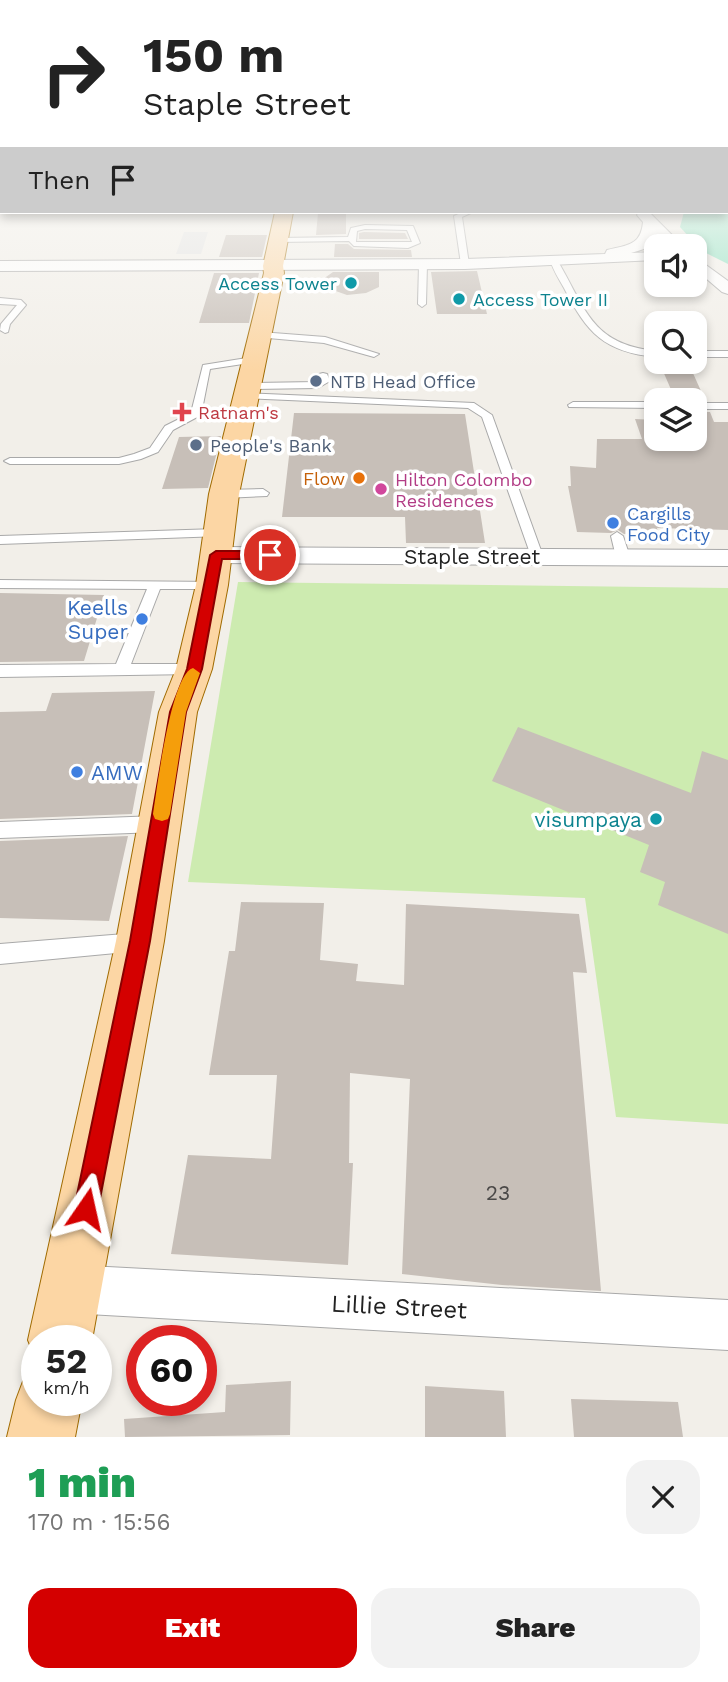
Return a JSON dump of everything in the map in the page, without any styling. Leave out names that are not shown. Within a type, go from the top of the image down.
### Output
[{"type":"main road","points":[[63,1325],[140,941],[178,712],[194,669],[226,532],[251,369],[274,272],[279,237]]},
{"type":"main road","points":[[41,1437],[46,1416]]},
{"type":"street","points":[[581,258],[639,246],[646,237]]},
{"type":"street","points":[[0,266],[276,253],[423,264],[644,256]]},
{"type":"street","points":[[707,272],[728,289]]},
{"type":"street","name":"Staple Street","points":[[226,532],[537,556],[620,546],[728,558]]},
{"type":"street","name":"Lillie Street","points":[[70,1289],[728,1325]]},
{"type":"lane","points":[[276,253],[351,239],[354,244],[364,246],[408,246],[416,243],[414,237]]},
{"type":"lane","points":[[461,237],[465,264]]},
{"type":"lane","points":[[553,260],[591,328],[617,347],[644,354]]},
{"type":"lane","points":[[422,304],[423,264]]},
{"type":"lane","points":[[0,301],[19,302],[22,305],[6,324],[5,330]]},
{"type":"lane","points":[[251,369],[325,340],[374,354]]},
{"type":"lane","points":[[707,354],[728,354]]},
{"type":"lane","points":[[10,461],[119,461],[155,450],[169,428],[196,415],[206,367],[251,369],[470,405],[487,415],[537,556]]},
{"type":"lane","points":[[251,369],[318,385],[325,381],[323,376]]},
{"type":"lane","points":[[573,405],[644,405]]},
{"type":"lane","points":[[707,406],[728,406]]},
{"type":"lane","points":[[0,540],[226,532]]},
{"type":"lane","points":[[122,668],[155,585],[226,532]]},
{"type":"lane","points":[[0,584],[155,585]]},
{"type":"lane","points":[[0,671],[194,669]]},
{"type":"lane","points":[[0,830],[160,824]]},
{"type":"lane","points":[[0,954],[140,941]]},
{"type":"green space","points":[[707,237],[728,237],[728,264],[707,254]]},
{"type":"green space","points":[[238,582],[728,588],[728,1124],[616,1117],[585,898],[188,882]]},
{"type":"shaded area","points":[[182,237],[206,237],[201,254],[176,254]]},
{"type":"building","points":[[225,237],[267,237],[262,257],[219,257]]},
{"type":"building","points":[[407,237],[408,239],[359,239]]},
{"type":"building","points":[[335,244],[348,244],[354,249],[411,250],[412,257],[334,257]]},
{"type":"building","name":"Access Tower II","points":[[477,271],[487,314],[437,314],[431,272]]},
{"type":"building","name":"Access Tower","points":[[333,272],[379,272],[379,287],[366,293],[347,295],[316,284]]},
{"type":"building","points":[[214,273],[259,273],[249,323],[199,323]]},
{"type":"building","points":[[664,374],[693,374],[700,388],[670,388]]},
{"type":"building","points":[[707,412],[710,412],[714,422],[728,422],[728,530],[657,528],[659,535],[624,534],[618,530],[611,533],[577,532],[568,486],[571,486],[570,466],[596,468],[597,439],[642,439],[635,419],[644,419],[644,451],[707,451]]},
{"type":"building","name":"Hilton Colombo Residences","points":[[294,413],[465,414],[485,543],[406,543],[405,517],[282,517]]},
{"type":"building","points":[[221,436],[208,488],[162,489],[179,437]]},
{"type":"building","points":[[0,593],[104,595],[84,661],[0,662]]},
{"type":"building","points":[[155,691],[132,814],[0,819],[0,712],[46,711],[52,693]]},
{"type":"building","name":"visumpaya","points":[[518,727],[691,793],[702,751],[728,760],[728,934],[658,905],[665,882],[640,872],[649,845],[492,781]]},
{"type":"building","points":[[128,836],[109,921],[0,918],[0,841]]},
{"type":"building","points":[[241,902],[324,903],[320,960],[358,964],[356,981],[404,985],[406,904],[579,914],[587,973],[573,972],[601,1291],[502,1285],[402,1274],[410,1079],[350,1073],[349,1163],[353,1163],[348,1265],[171,1254],[188,1155],[271,1159],[277,1075],[209,1075],[229,951],[235,951]]},
{"type":"building","points":[[291,1381],[290,1435],[125,1437],[124,1419],[217,1416],[217,1413],[225,1412],[226,1385]]},
{"type":"building","points":[[425,1386],[504,1391],[506,1437],[425,1437]]},
{"type":"building","points":[[571,1399],[678,1402],[683,1437],[574,1437]]},
{"type":"slow traffic","points":[[162,814],[178,712],[193,673]]},
{"type":"place","name":"Access Tower","points":[[351,283]]},
{"type":"place","name":"Access Tower II","points":[[459,299]]},
{"type":"place","name":"NTB Head Office","points":[[316,381]]},
{"type":"place","name":"Ratnam's","points":[[182,412]]},
{"type":"place","name":"People's Bank","points":[[196,445]]},
{"type":"place","name":"Flow","points":[[359,478]]},
{"type":"place","name":"Hilton Colombo Residences","points":[[381,489]]},
{"type":"place","name":"Cargills Food City","points":[[613,523]]},
{"type":"place","name":"Keells Super","points":[[142,619]]},
{"type":"place","name":"AMW","points":[[77,772]]},
{"type":"place","name":"visumpaya","points":[[656,819]]},
{"type":"route","points":[[86,1209],[140,941],[178,712],[194,669],[216,555],[270,555]]}]
